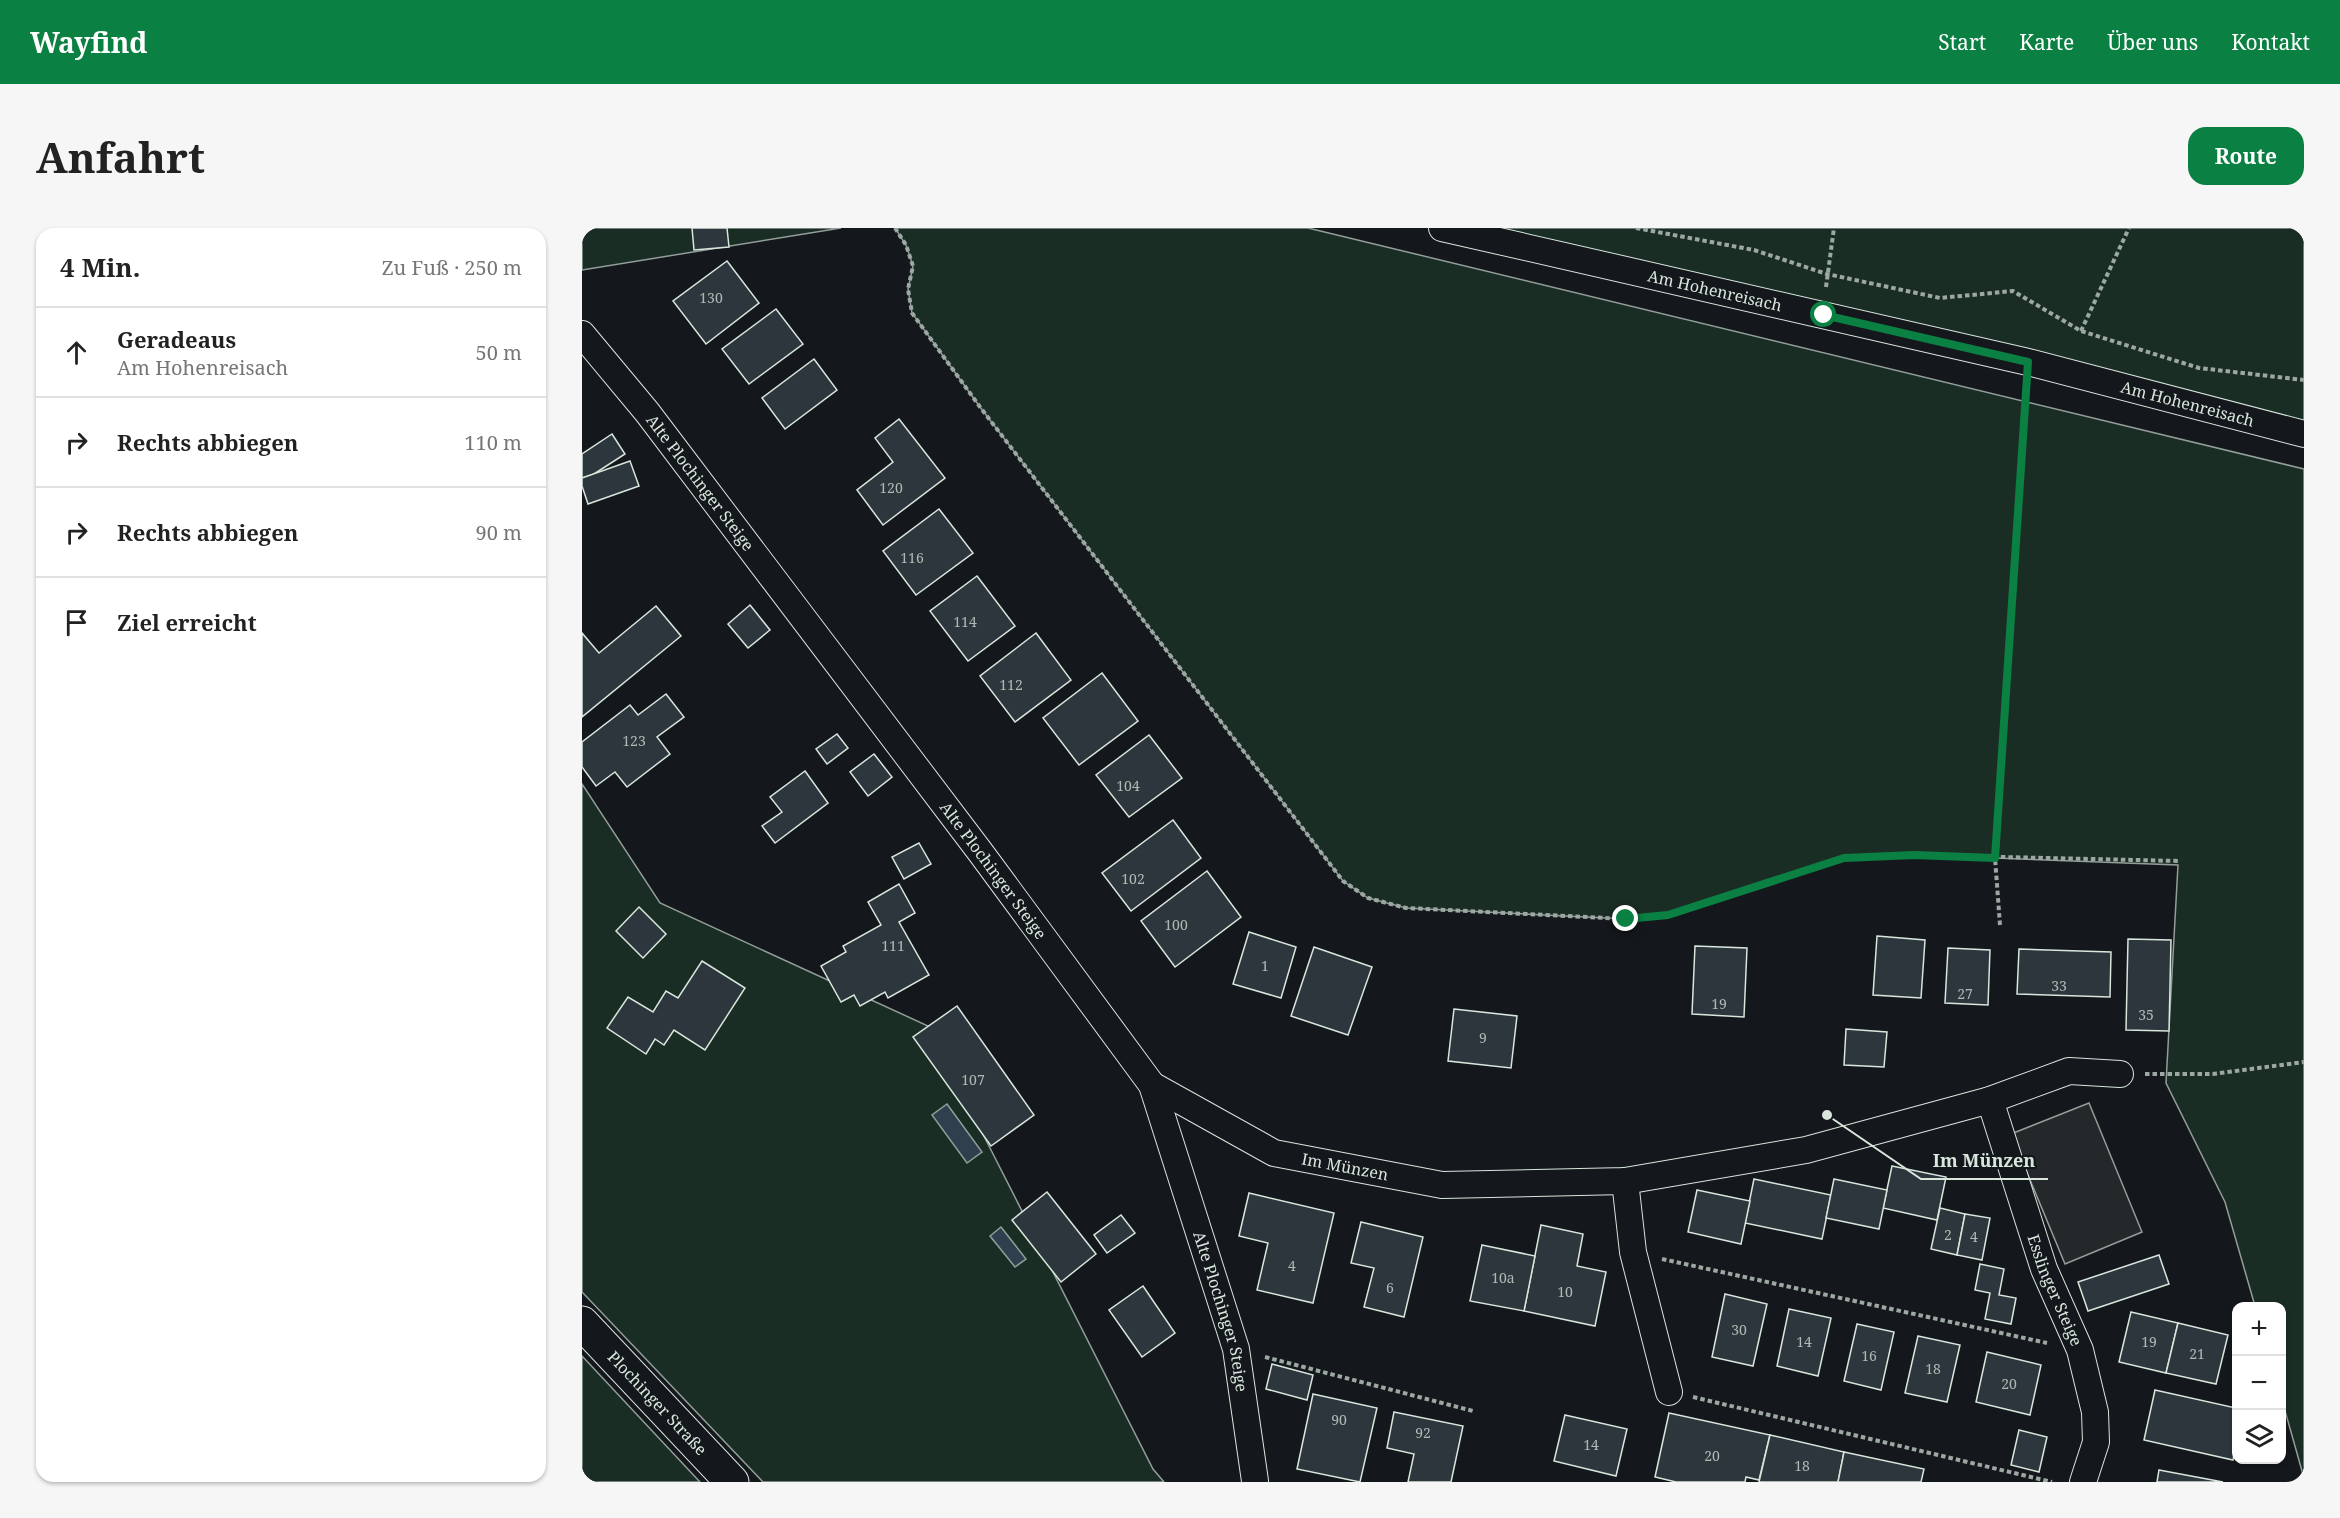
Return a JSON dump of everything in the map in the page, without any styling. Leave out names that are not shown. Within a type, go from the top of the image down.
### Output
[{"type":"main road","name":"Plochinger Straße","points":[[582,1323],[732,1482]]},
{"type":"street","name":"Am Hohenreisach","points":[[1442,228],[2028,362],[2304,434]]},
{"type":"street","name":"Alte Plochinger Steige","points":[[582,334],[668,441],[981,853],[1152,1085],[1236,1349],[1255,1481]]},
{"type":"street","name":"Im Münzen","points":[[1152,1085],[1274,1153],[1442,1185],[1625,1181],[1806,1150],[1990,1100],[2069,1071],[2120,1074]]},
{"type":"street","name":"Esslinger Steige","points":[[1990,1100],[2044,1269],[2080,1350],[2095,1412],[2096,1442],[2083,1482]]},
{"type":"street","points":[[1625,1181],[1633,1252],[1669,1392]]},
{"type":"path","points":[[895,228],[906,245],[913,267],[908,289],[912,313],[980,407],[1342,881],[1368,897],[1406,908],[1626,919],[1668,915],[1844,858],[1914,855],[2179,861]]},
{"type":"path","points":[[1636,228],[1754,250],[1827,274],[1940,298],[2013,291],[2081,331],[2199,368],[2304,380]]},
{"type":"path","points":[[1824,315],[1834,228]]},
{"type":"path","points":[[2081,331],[2129,228]]},
{"type":"path","points":[[2000,925],[1995,858],[2028,362]]},
{"type":"path","points":[[2120,1074],[2213,1074],[2304,1062]]},
{"type":"path","points":[[1633,1252],[2080,1350]]},
{"type":"path","points":[[1236,1349],[1473,1411]]},
{"type":"path","points":[[1669,1392],[2052,1482]]},
{"type":"green space","points":[[582,228],[841,228],[582,270]]},
{"type":"green space","points":[[895,228],[1308,228],[2304,469],[2304,1478],[2286,1414],[2286,1302],[2254,1302],[2225,1202],[2166,1083],[2178,865],[1914,855],[1844,857],[1668,915],[1626,919],[1406,908],[1368,898],[1343,881],[980,407],[912,313],[908,289],[913,266],[906,245]]},
{"type":"green space","points":[[1493,228],[2304,228],[2304,423],[2162,384]]},
{"type":"green space","points":[[582,784],[660,903],[928,1026],[1153,1469],[1164,1482],[763,1482],[582,1292]]},
{"type":"green space","points":[[582,1356],[700,1482],[582,1482]]},
{"type":"shaded area","points":[[2089,1103],[2142,1232],[2065,1264],[2011,1134]]},
{"type":"water","points":[[947,1104],[982,1152],[967,1163],[932,1115]]},
{"type":"water","points":[[1001,1227],[1026,1259],[1015,1267],[990,1236]]},
{"type":"building","points":[[692,228],[727,228],[729,247],[694,250]]},
{"type":"building","points":[[727,261],[759,303],[706,344],[673,301]]},
{"type":"building","points":[[776,309],[803,344],[749,384],[722,349]]},
{"type":"building","points":[[814,359],[837,390],[785,429],[762,398]]},
{"type":"building","points":[[899,419],[945,478],[883,525],[857,490],[893,462],[875,438]]},
{"type":"building","points":[[612,434],[625,454],[594,474],[582,478],[582,454]]},
{"type":"building","points":[[630,461],[639,486],[588,504],[582,478]]},
{"type":"building","points":[[939,509],[973,553],[916,595],[883,551]]},
{"type":"building","points":[[977,576],[1015,626],[968,661],[930,611]]},
{"type":"building","points":[[750,605],[770,630],[748,648],[728,624]]},
{"type":"building","points":[[656,606],[681,636],[582,717],[582,633],[599,653]]},
{"type":"building","points":[[1036,633],[1071,680],[1015,722],[980,676]]},
{"type":"building","points":[[1102,673],[1138,721],[1079,765],[1043,718]]},
{"type":"building","points":[[666,694],[684,717],[657,737],[670,754],[627,787],[615,772],[596,786],[582,767],[582,742],[630,705],[638,715]]},
{"type":"building","points":[[837,734],[848,748],[827,764],[816,749]]},
{"type":"building","points":[[1149,735],[1182,778],[1129,817],[1096,775]]},
{"type":"building","points":[[874,754],[892,777],[868,796],[850,772]]},
{"type":"building","points":[[805,771],[828,803],[775,843],[762,826],[782,812],[770,797]]},
{"type":"building","points":[[1173,820],[1201,858],[1131,911],[1102,873]]},
{"type":"building","points":[[919,843],[931,864],[904,879],[892,857]]},
{"type":"building","points":[[1207,871],[1241,917],[1175,967],[1141,921]]},
{"type":"building","points":[[899,884],[915,913],[899,922],[929,975],[888,998],[885,992],[860,1006],[854,995],[841,1002],[821,966],[846,952],[843,946],[881,925],[868,902]]},
{"type":"building","points":[[639,907],[666,934],[643,958],[616,931]]},
{"type":"building","points":[[1249,932],[1296,947],[1281,998],[1233,984]]},
{"type":"building","points":[[1877,936],[1925,940],[1921,998],[1873,995]]},
{"type":"building","points":[[2128,939],[2171,940],[2169,1031],[2126,1030]]},
{"type":"building","points":[[1695,946],[1747,948],[1744,1017],[1692,1014]]},
{"type":"building","points":[[1314,947],[1372,967],[1348,1035],[1291,1016]]},
{"type":"building","points":[[1948,948],[1990,950],[1988,1005],[1945,1003]]},
{"type":"building","points":[[2019,949],[2111,952],[2110,997],[2017,994]]},
{"type":"building","points":[[702,961],[745,988],[705,1050],[674,1030],[664,1045],[655,1039],[646,1054],[607,1028],[628,997],[653,1012],[666,991],[678,998]]},
{"type":"building","points":[[957,1006],[1034,1115],[991,1146],[913,1037]]},
{"type":"building","points":[[1454,1009],[1517,1016],[1511,1068],[1448,1061]]},
{"type":"building","points":[[1846,1029],[1887,1032],[1884,1067],[1844,1065]]},
{"type":"building","points":[[1892,1166],[1946,1177],[1937,1220],[1883,1208]]},
{"type":"building","points":[[1754,1179],[1831,1195],[1822,1239],[1745,1223]]},
{"type":"building","points":[[1834,1179],[1887,1190],[1879,1229],[1826,1218]]},
{"type":"building","points":[[1697,1190],[1750,1201],[1741,1244],[1688,1232]]},
{"type":"building","points":[[1047,1192],[1096,1254],[1061,1282],[1012,1220]]},
{"type":"building","points":[[1249,1193],[1334,1213],[1313,1303],[1257,1290],[1268,1243],[1239,1236]]},
{"type":"building","points":[[1940,1208],[1965,1214],[1957,1255],[1931,1249]]},
{"type":"building","points":[[1965,1214],[1990,1218],[1982,1260],[1957,1255]]},
{"type":"building","points":[[1121,1215],[1135,1233],[1107,1253],[1094,1235]]},
{"type":"building","points":[[1361,1222],[1423,1237],[1404,1317],[1364,1307],[1374,1268],[1351,1263]]},
{"type":"building","points":[[1541,1225],[1583,1234],[1577,1266],[1606,1272],[1595,1326],[1524,1311]]},
{"type":"building","points":[[1482,1245],[1535,1256],[1524,1311],[1470,1301]]},
{"type":"building","points":[[2159,1255],[2169,1284],[2088,1311],[2078,1282]]},
{"type":"building","points":[[1980,1264],[2004,1269],[1999,1295],[2016,1298],[2011,1324],[1985,1319],[1990,1293],[1975,1290]]},
{"type":"building","points":[[1143,1286],[1175,1333],[1142,1357],[1109,1310]]},
{"type":"building","points":[[1725,1294],[1767,1304],[1753,1366],[1712,1357]]},
{"type":"building","points":[[1789,1309],[1831,1318],[1818,1376],[1777,1366]]},
{"type":"building","points":[[2131,1312],[2178,1323],[2166,1373],[2119,1362]]},
{"type":"building","points":[[2178,1323],[2228,1335],[2216,1384],[2166,1373]]},
{"type":"building","points":[[1857,1324],[1894,1332],[1881,1390],[1844,1381]]},
{"type":"building","points":[[1918,1336],[1960,1345],[1947,1402],[1905,1393]]},
{"type":"building","points":[[1987,1352],[2041,1365],[2030,1415],[1976,1402]]},
{"type":"building","points":[[1272,1364],[1313,1375],[1307,1400],[1266,1389]]},
{"type":"building","points":[[2155,1390],[2232,1407],[2232,1460],[2144,1440]]},
{"type":"building","points":[[1313,1394],[1377,1408],[1360,1482],[1297,1469]]},
{"type":"building","points":[[1394,1412],[1463,1426],[1451,1482],[1408,1482],[1414,1454],[1387,1448]]},
{"type":"building","points":[[1669,1413],[1770,1435],[1759,1480],[1746,1477],[1745,1482],[1676,1482],[1655,1477]]},
{"type":"building","points":[[1565,1415],[1627,1429],[1616,1476],[1554,1461]]},
{"type":"building","points":[[2019,1430],[2047,1437],[2039,1472],[2011,1465]]},
{"type":"building","points":[[1770,1435],[1844,1452],[1838,1482],[1759,1482]]},
{"type":"building","points":[[1844,1452],[1924,1469],[1921,1482],[1838,1482]]},
{"type":"building","points":[[2159,1470],[2223,1482],[2157,1482]]},
{"type":"place","name":"Im Münzen","points":[[1827,1115]]},
{"type":"route","points":[[1626,919],[1668,915],[1844,858],[1914,855],[1995,858],[2028,362],[1824,315]]}]
